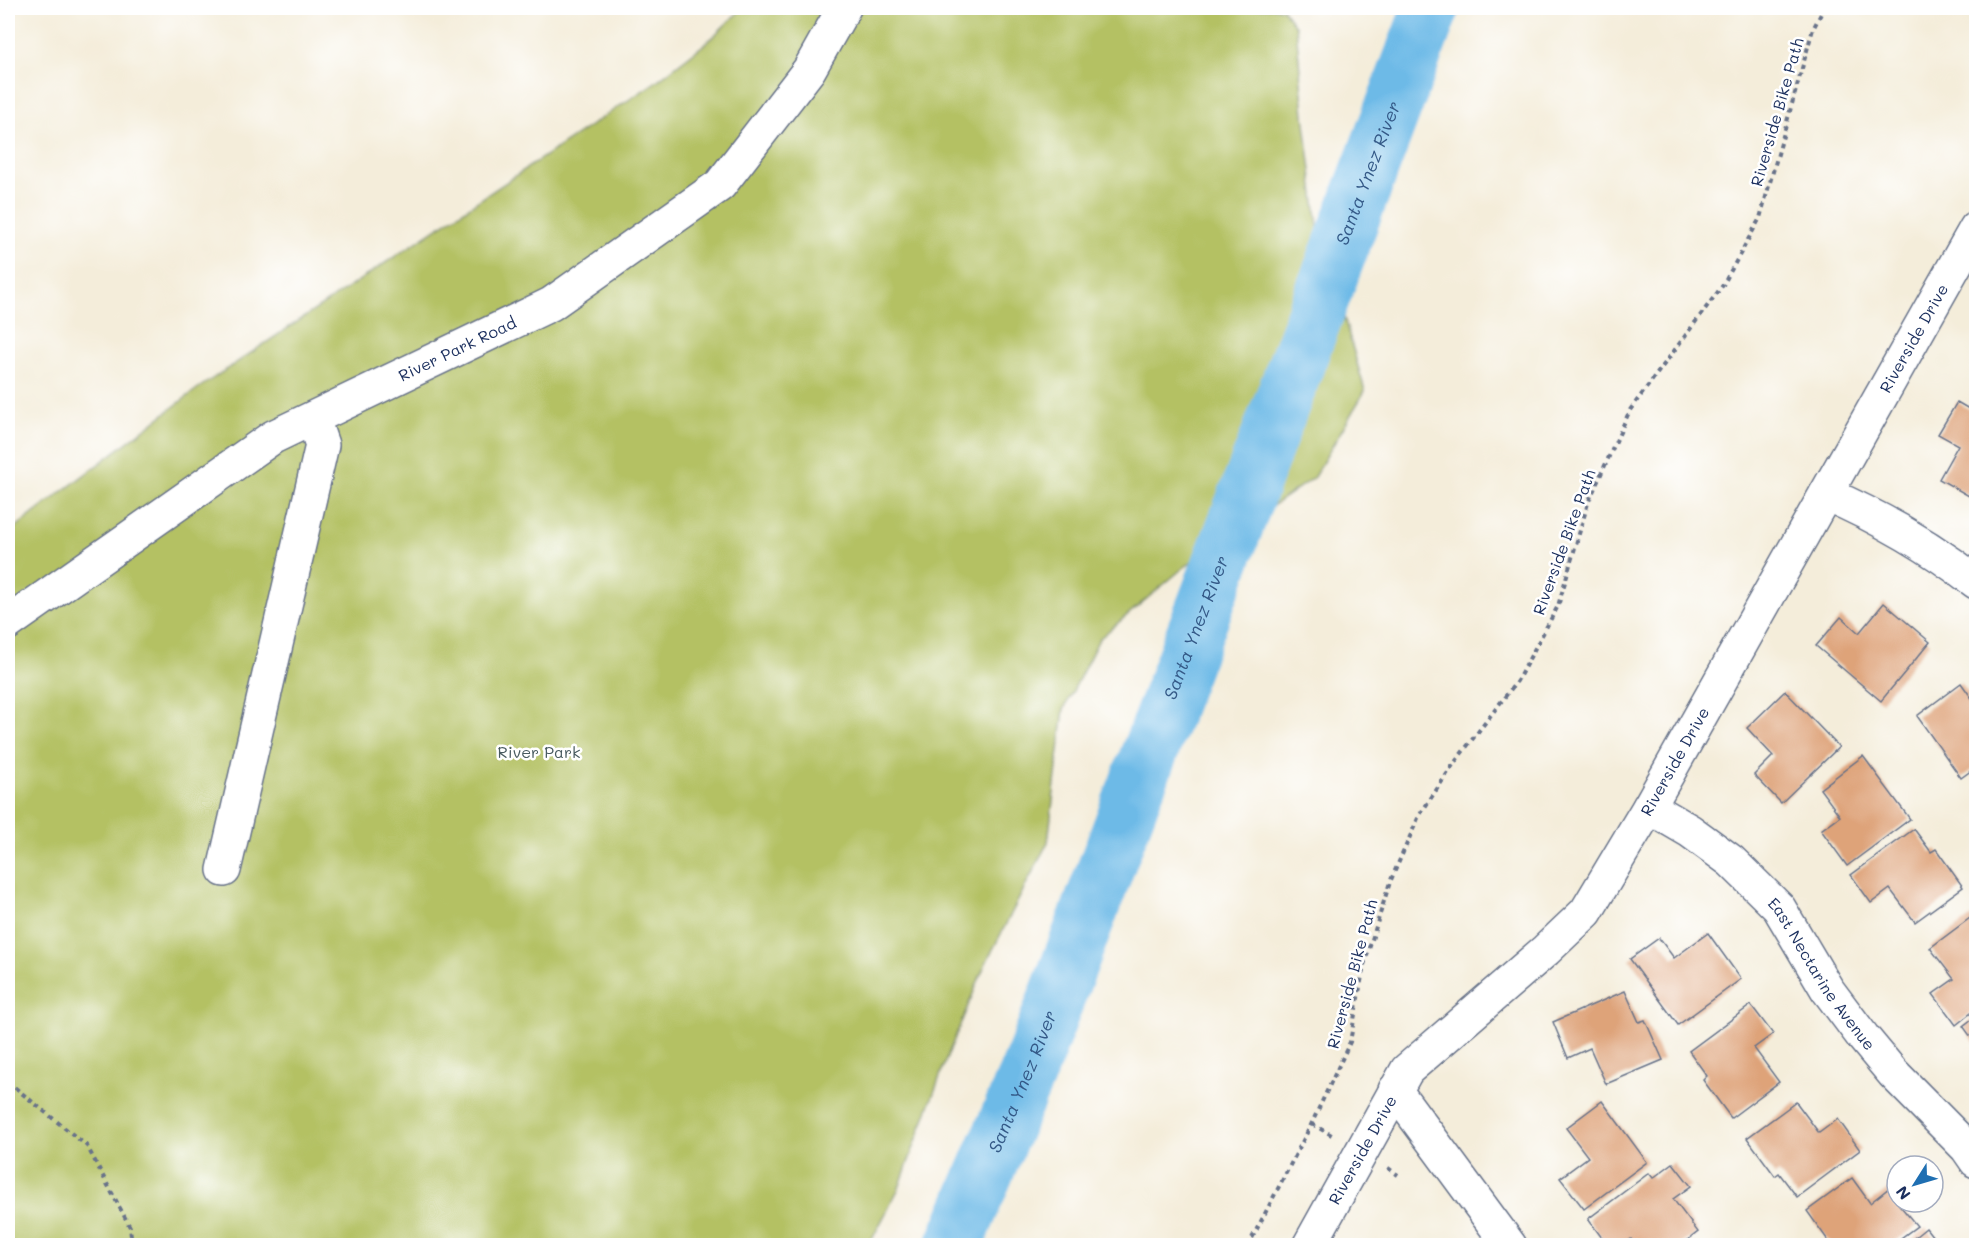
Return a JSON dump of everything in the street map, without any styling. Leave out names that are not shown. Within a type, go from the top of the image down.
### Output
[{"type":"street","name":"River Park Road","points":[[8,623],[273,437],[551,304],[720,185],[808,70],[844,8]]},
{"type":"street","name":"Riverside Drive","points":[[1309,1245],[1407,1070],[1546,950],[1586,912],[1649,807],[1977,228]]},
{"type":"street","points":[[224,870],[322,445],[313,419]]},
{"type":"street","points":[[1826,494],[1866,511],[1945,558],[1977,582]]},
{"type":"street","name":"East Nectarine Avenue","points":[[1649,807],[1690,831],[1731,861],[1779,908],[1827,989],[1863,1037],[1893,1073],[1977,1161]]},
{"type":"street","points":[[1395,1090],[1510,1245]]},
{"type":"path","name":"Riverside Bike Path","points":[[1248,1245],[1310,1127],[1350,1042],[1364,965],[1383,902],[1419,816],[1455,762],[1517,681],[1558,606],[1588,502],[1630,410],[1723,285],[1760,218],[1813,28],[1824,8]]},
{"type":"path","points":[[8,1082],[87,1146],[130,1227],[132,1245]]},
{"type":"green space","name":"River Park","points":[[743,8],[1282,8],[1296,27],[1318,226],[1365,391],[1314,477],[1182,569],[1099,639],[1064,709],[1048,842],[984,967],[947,1057],[899,1188],[869,1245],[8,1246],[8,533],[197,389],[654,83],[706,43]]},
{"type":"building","points":[[1957,402],[1976,413],[1976,500],[1939,479],[1958,445],[1938,434]]},
{"type":"building","points":[[1884,603],[1930,642],[1881,701],[1816,646],[1841,617],[1859,633]]},
{"type":"building","points":[[1961,683],[1976,704],[1976,767],[1961,778],[1917,716]]},
{"type":"building","points":[[1785,691],[1839,747],[1781,803],[1754,775],[1773,756],[1747,728]]},
{"type":"building","points":[[1863,756],[1910,819],[1847,866],[1821,830],[1840,816],[1820,789]]},
{"type":"building","points":[[1914,829],[1931,852],[1936,849],[1963,887],[1915,922],[1890,889],[1871,903],[1851,875]]},
{"type":"building","points":[[1974,915],[1976,918],[1976,1009],[1956,1025],[1933,994],[1954,979],[1930,948]]},
{"type":"building","points":[[1708,933],[1741,979],[1678,1025],[1630,959],[1659,938],[1674,958]]},
{"type":"building","points":[[1625,991],[1639,1022],[1645,1020],[1663,1060],[1606,1084],[1590,1048],[1568,1058],[1553,1022]]},
{"type":"building","points":[[1751,1005],[1773,1034],[1754,1048],[1779,1082],[1731,1118],[1703,1080],[1707,1076],[1689,1051]]},
{"type":"building","points":[[1976,1016],[1976,1044],[1963,1026]]},
{"type":"building","points":[[1602,1101],[1647,1162],[1584,1209],[1560,1178],[1588,1157],[1566,1128]]},
{"type":"building","points":[[1796,1102],[1819,1133],[1838,1119],[1860,1150],[1797,1197],[1779,1173],[1775,1176],[1747,1138]]},
{"type":"building","points":[[1673,1163],[1691,1186],[1673,1199],[1698,1232],[1680,1246],[1636,1246],[1631,1239],[1622,1246],[1608,1246],[1588,1219],[1649,1173],[1653,1178]]},
{"type":"building","points":[[1852,1178],[1870,1203],[1885,1191],[1885,1214],[1907,1214],[1917,1226],[1890,1246],[1832,1246],[1807,1211]]},
{"type":"building","points":[[1926,1228],[1940,1246],[1904,1246]]},
{"type":"waterway","name":"Santa Ynez River","points":[[954,1246],[1035,1055],[1431,8]]}]
